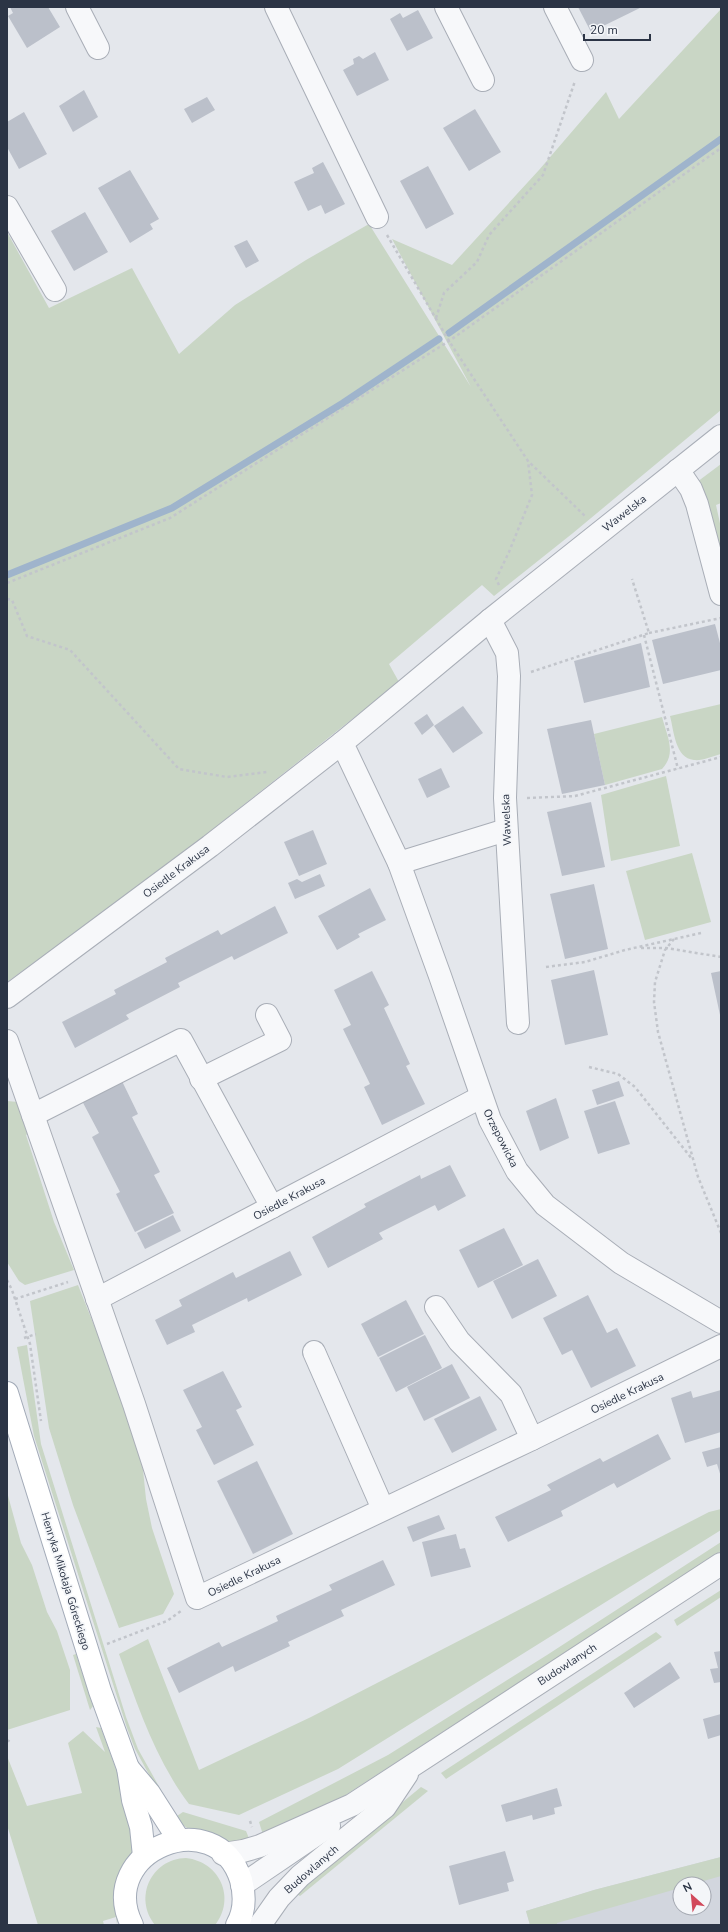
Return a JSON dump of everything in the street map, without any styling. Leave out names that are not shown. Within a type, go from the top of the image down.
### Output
[{"type":"main road","name":"Henryka Mikołaja Góreckiego","points":[[7,1393],[100,1691],[128,1768],[133,1800],[141,1827],[144,1856]]},
{"type":"main road","name":"Henryka Mikołaja Góreckiego","points":[[128,1768],[149,1793],[179,1840]]},
{"type":"main road","points":[[132,1925],[126,1902],[127,1888],[135,1868],[144,1856],[160,1845],[179,1840],[199,1841],[212,1846],[223,1854],[233,1865],[242,1886],[243,1908],[237,1925]]},
{"type":"street","points":[[77,7],[98,48]]},
{"type":"street","points":[[276,7],[377,217]]},
{"type":"street","points":[[446,7],[483,80]]},
{"type":"street","points":[[555,7],[582,60]]},
{"type":"street","points":[[7,207],[55,290]]},
{"type":"street","name":"Wawelska","points":[[342,743],[602,529],[721,436]]},
{"type":"street","points":[[678,470],[691,489],[697,504],[721,593]]},
{"type":"street","name":"Wawelska","points":[[490,620],[507,653],[509,676],[504,798],[518,1023]]},
{"type":"street","points":[[342,743],[399,863],[506,830]]},
{"type":"street","name":"Osiedle Krakusa","points":[[7,996],[216,842],[342,743]]},
{"type":"street","name":"Orzepowicka","points":[[399,863],[440,976],[481,1097],[490,1120],[517,1171],[528,1186],[546,1205],[621,1263],[721,1322]]},
{"type":"street","points":[[201,1080],[280,1040],[267,1015]]},
{"type":"street","points":[[33,1115],[181,1040],[201,1080],[272,1207]]},
{"type":"street","name":"Osiedle Krakusa","points":[[7,1041],[134,1404],[197,1598],[532,1439],[721,1346]]},
{"type":"street","name":"Osiedle Krakusa","points":[[97,1299],[481,1097]]},
{"type":"street","points":[[436,1307],[459,1341],[511,1394],[532,1439]]},
{"type":"street","points":[[314,1352],[383,1509]]},
{"type":"street","name":"Budowlanych","points":[[223,1854],[256,1848],[352,1805],[721,1564]]},
{"type":"street","name":"Budowlanych","points":[[260,1925],[279,1898],[300,1876],[384,1807],[414,1765]]},
{"type":"street","points":[[242,1886],[322,1833],[352,1805]]},
{"type":"path","points":[[436,318],[444,293],[477,262],[490,235],[543,175],[582,60]]},
{"type":"path","points":[[7,583],[170,518],[449,341],[721,148]]},
{"type":"path","points":[[377,217],[449,341],[528,461],[580,512],[602,529]]},
{"type":"path","points":[[510,604],[496,579],[515,539],[532,495],[528,461]]},
{"type":"path","points":[[632,579],[648,633]]},
{"type":"path","points":[[7,599],[12,600],[27,636],[70,650],[179,769],[227,777],[274,771]]},
{"type":"path","points":[[509,676],[523,674],[644,634],[721,618]]},
{"type":"path","points":[[644,634],[678,769]]},
{"type":"path","points":[[504,798],[575,796],[721,757]]},
{"type":"path","points":[[546,967],[585,962],[636,948],[701,933]]},
{"type":"path","points":[[674,939],[666,948],[655,982],[654,1002],[658,1032],[698,1177],[721,1232]]},
{"type":"path","points":[[636,948],[666,948],[721,957]]},
{"type":"path","points":[[589,1067],[618,1074],[635,1087],[694,1160]]},
{"type":"path","points":[[15,1299],[72,1281]]},
{"type":"path","points":[[24,1338],[36,1334]]},
{"type":"path","points":[[107,1644],[167,1621]]},
{"type":"path","points":[[7,1740],[12,1742]]},
{"type":"shaded area","points":[[721,1857],[721,1925],[530,1925],[526,1911],[594,1890]]},
{"type":"green space","points":[[721,9],[721,410],[573,533],[494,596],[482,585],[389,664],[399,682],[151,878],[7,982],[7,232],[49,308],[132,268],[179,354],[235,305],[306,260],[369,224],[471,387],[392,239],[452,265],[539,170],[606,92],[619,119]]},
{"type":"green space","points":[[721,464],[721,503],[716,505],[721,528],[721,563],[697,482]]},
{"type":"green space","points":[[721,704],[721,754],[700,760],[688,758],[679,749],[676,743],[670,716]]},
{"type":"green space","points":[[662,717],[670,744],[670,751],[667,763],[662,769],[605,785],[594,734]]},
{"type":"green space","points":[[666,776],[680,846],[611,861],[601,795]]},
{"type":"green space","points":[[692,853],[711,922],[645,940],[626,871]]},
{"type":"green space","points":[[7,1101],[18,1102],[30,1132],[26,1135],[54,1222],[74,1270],[25,1285],[19,1281],[7,1262]]},
{"type":"green space","points":[[78,1285],[124,1401],[142,1460],[146,1499],[152,1528],[174,1594],[163,1614],[119,1628],[73,1505],[49,1428],[30,1301]]},
{"type":"green space","points":[[27,1345],[41,1444],[126,1717],[138,1749],[166,1799],[163,1800],[135,1749],[127,1728],[34,1436],[17,1347]]},
{"type":"green space","points":[[7,1492],[21,1543],[32,1565],[47,1612],[57,1631],[70,1670],[70,1710],[7,1730]]},
{"type":"green space","points":[[721,1509],[721,1530],[338,1769],[239,1815],[189,1804],[166,1769],[148,1732],[119,1654],[148,1639],[199,1770],[311,1717],[709,1512]]},
{"type":"green space","points":[[721,1542],[721,1551],[338,1800],[264,1838],[259,1822],[388,1755],[547,1655]]},
{"type":"green space","points":[[721,1590],[721,1597],[677,1626],[674,1620]]},
{"type":"green space","points":[[656,1632],[662,1637],[446,1779],[441,1773]]},
{"type":"green space","points":[[76,1654],[93,1706],[90,1710],[73,1655]]},
{"type":"green space","points":[[96,1727],[101,1728],[123,1788],[126,1814],[134,1843],[117,1924],[116,1917],[103,1921],[104,1925],[38,1925],[7,1825],[7,1756],[27,1806],[82,1793],[68,1743],[83,1731],[105,1752]]},
{"type":"green space","points":[[421,1787],[428,1791],[300,1896],[294,1892]]},
{"type":"green space","points":[[183,1812],[246,1831],[250,1841],[230,1842],[209,1838],[190,1830],[174,1818]]},
{"type":"green space","points":[[721,1857],[721,1876],[712,1879],[712,1876],[672,1876],[672,1890],[557,1923],[557,1925],[530,1925],[526,1911],[594,1890]]},
{"type":"green space","points":[[186,1858],[198,1861],[208,1866],[216,1874],[224,1893],[224,1904],[221,1915],[215,1925],[155,1925],[149,1914],[146,1903],[146,1892],[149,1882],[163,1865],[174,1860]]},
{"type":"building","points":[[10,7],[48,7],[60,27],[27,48],[8,16],[13,13]]},
{"type":"building","points":[[578,7],[642,7],[591,32]]},
{"type":"building","points":[[418,10],[433,38],[407,51],[390,19],[400,13],[403,18]]},
{"type":"building","points":[[375,52],[389,80],[357,96],[343,70],[354,64],[353,59],[359,56],[363,59]]},
{"type":"building","points":[[84,90],[98,117],[73,132],[59,106]]},
{"type":"building","points":[[207,97],[215,110],[192,123],[184,109]]},
{"type":"building","points":[[475,109],[501,152],[469,171],[443,128]]},
{"type":"building","points":[[24,112],[47,154],[19,169],[7,147],[7,122]]},
{"type":"building","points":[[323,162],[345,204],[325,214],[321,205],[308,211],[294,182],[314,173],[312,168]]},
{"type":"building","points":[[428,166],[454,214],[426,229],[400,181]]},
{"type":"building","points":[[130,170],[159,219],[150,224],[153,229],[130,243],[98,188]]},
{"type":"building","points":[[85,212],[108,252],[74,271],[51,231]]},
{"type":"building","points":[[247,240],[259,261],[246,268],[234,246]]},
{"type":"building","points":[[715,624],[721,647],[721,670],[663,684],[652,640]]},
{"type":"building","points":[[641,643],[650,687],[584,703],[574,661]]},
{"type":"building","points":[[463,706],[483,733],[453,753],[434,726]]},
{"type":"building","points":[[427,714],[434,725],[422,735],[414,723]]},
{"type":"building","points":[[591,720],[605,785],[562,794],[547,729]]},
{"type":"building","points":[[441,768],[450,787],[427,798],[418,779]]},
{"type":"building","points":[[591,802],[605,867],[562,876],[547,812]]},
{"type":"building","points":[[313,830],[327,864],[299,876],[284,842]]},
{"type":"building","points":[[320,874],[325,886],[295,899],[288,883],[297,879],[302,882]]},
{"type":"building","points":[[594,884],[608,949],[565,959],[550,894]]},
{"type":"building","points":[[370,888],[386,920],[358,934],[360,937],[337,950],[318,916]]},
{"type":"building","points":[[275,906],[288,933],[234,960],[232,956],[178,983],[180,987],[126,1015],[129,1019],[75,1048],[62,1022],[116,994],[114,990],[167,962],[165,958],[218,930],[221,935]]},
{"type":"building","points":[[594,970],[608,1035],[565,1045],[551,980]]},
{"type":"building","points":[[372,971],[389,1005],[384,1008],[410,1064],[406,1066],[425,1104],[382,1125],[364,1087],[370,1084],[343,1029],[351,1025],[334,990]]},
{"type":"building","points":[[721,971],[721,1015],[720,1015],[711,973]]},
{"type":"building","points":[[121,1079],[138,1114],[132,1117],[160,1172],[154,1175],[174,1213],[135,1232],[116,1194],[120,1192],[92,1137],[99,1133],[81,1099]]},
{"type":"building","points":[[619,1081],[624,1096],[597,1105],[592,1090]]},
{"type":"building","points":[[556,1098],[569,1138],[540,1151],[526,1111]]},
{"type":"building","points":[[615,1101],[630,1144],[598,1154],[584,1111]]},
{"type":"building","points":[[450,1165],[466,1196],[438,1211],[435,1205],[379,1233],[383,1239],[328,1268],[312,1237],[366,1207],[364,1204],[420,1175],[421,1179]]},
{"type":"building","points":[[173,1215],[181,1231],[145,1249],[137,1233]]},
{"type":"building","points":[[504,1228],[523,1265],[478,1288],[459,1250]]},
{"type":"building","points":[[290,1251],[302,1275],[248,1302],[247,1298],[192,1325],[195,1332],[167,1345],[155,1320],[182,1306],[179,1300],[233,1272],[236,1278]]},
{"type":"building","points":[[538,1259],[557,1296],[512,1319],[493,1281]]},
{"type":"building","points":[[588,1295],[607,1333],[617,1328],[636,1366],[591,1388],[572,1350],[562,1355],[543,1318]]},
{"type":"building","points":[[406,1300],[424,1334],[378,1357],[361,1324]]},
{"type":"building","points":[[425,1335],[442,1368],[396,1392],[379,1358]]},
{"type":"building","points":[[452,1364],[470,1398],[424,1421],[407,1387]]},
{"type":"building","points":[[223,1371],[242,1407],[236,1410],[254,1445],[214,1465],[196,1430],[202,1427],[183,1390]]},
{"type":"building","points":[[721,1390],[721,1432],[685,1443],[671,1398],[691,1391],[693,1398]]},
{"type":"building","points":[[480,1396],[497,1430],[452,1453],[434,1419]]},
{"type":"building","points":[[658,1434],[671,1459],[617,1488],[614,1483],[561,1511],[563,1516],[508,1542],[495,1517],[551,1490],[547,1485],[600,1458],[603,1462]]},
{"type":"building","points":[[721,1447],[721,1477],[717,1464],[707,1467],[702,1452]]},
{"type":"building","points":[[257,1461],[293,1534],[253,1554],[217,1481]]},
{"type":"building","points":[[439,1515],[445,1529],[413,1542],[407,1527]]},
{"type":"building","points":[[456,1534],[460,1549],[465,1548],[471,1567],[431,1577],[422,1542]]},
{"type":"building","points":[[383,1560],[395,1585],[341,1610],[344,1616],[288,1642],[290,1646],[235,1672],[233,1666],[179,1693],[167,1668],[219,1642],[222,1647],[278,1621],[276,1616],[332,1590],[329,1585]]},
{"type":"building","points":[[721,1651],[721,1682],[714,1683],[710,1669],[718,1668],[714,1652]]},
{"type":"building","points":[[670,1662],[680,1678],[634,1708],[624,1693]]},
{"type":"building","points":[[721,1714],[721,1735],[708,1739],[703,1719]]},
{"type":"building","points":[[557,1788],[562,1806],[554,1808],[555,1814],[533,1820],[532,1815],[506,1822],[501,1805]]},
{"type":"building","points":[[505,1851],[514,1881],[507,1883],[509,1891],[459,1905],[449,1866]]},
{"type":"waterway","points":[[449,333],[721,139]]},
{"type":"waterway","points":[[7,575],[172,508],[343,403],[439,339]]}]
